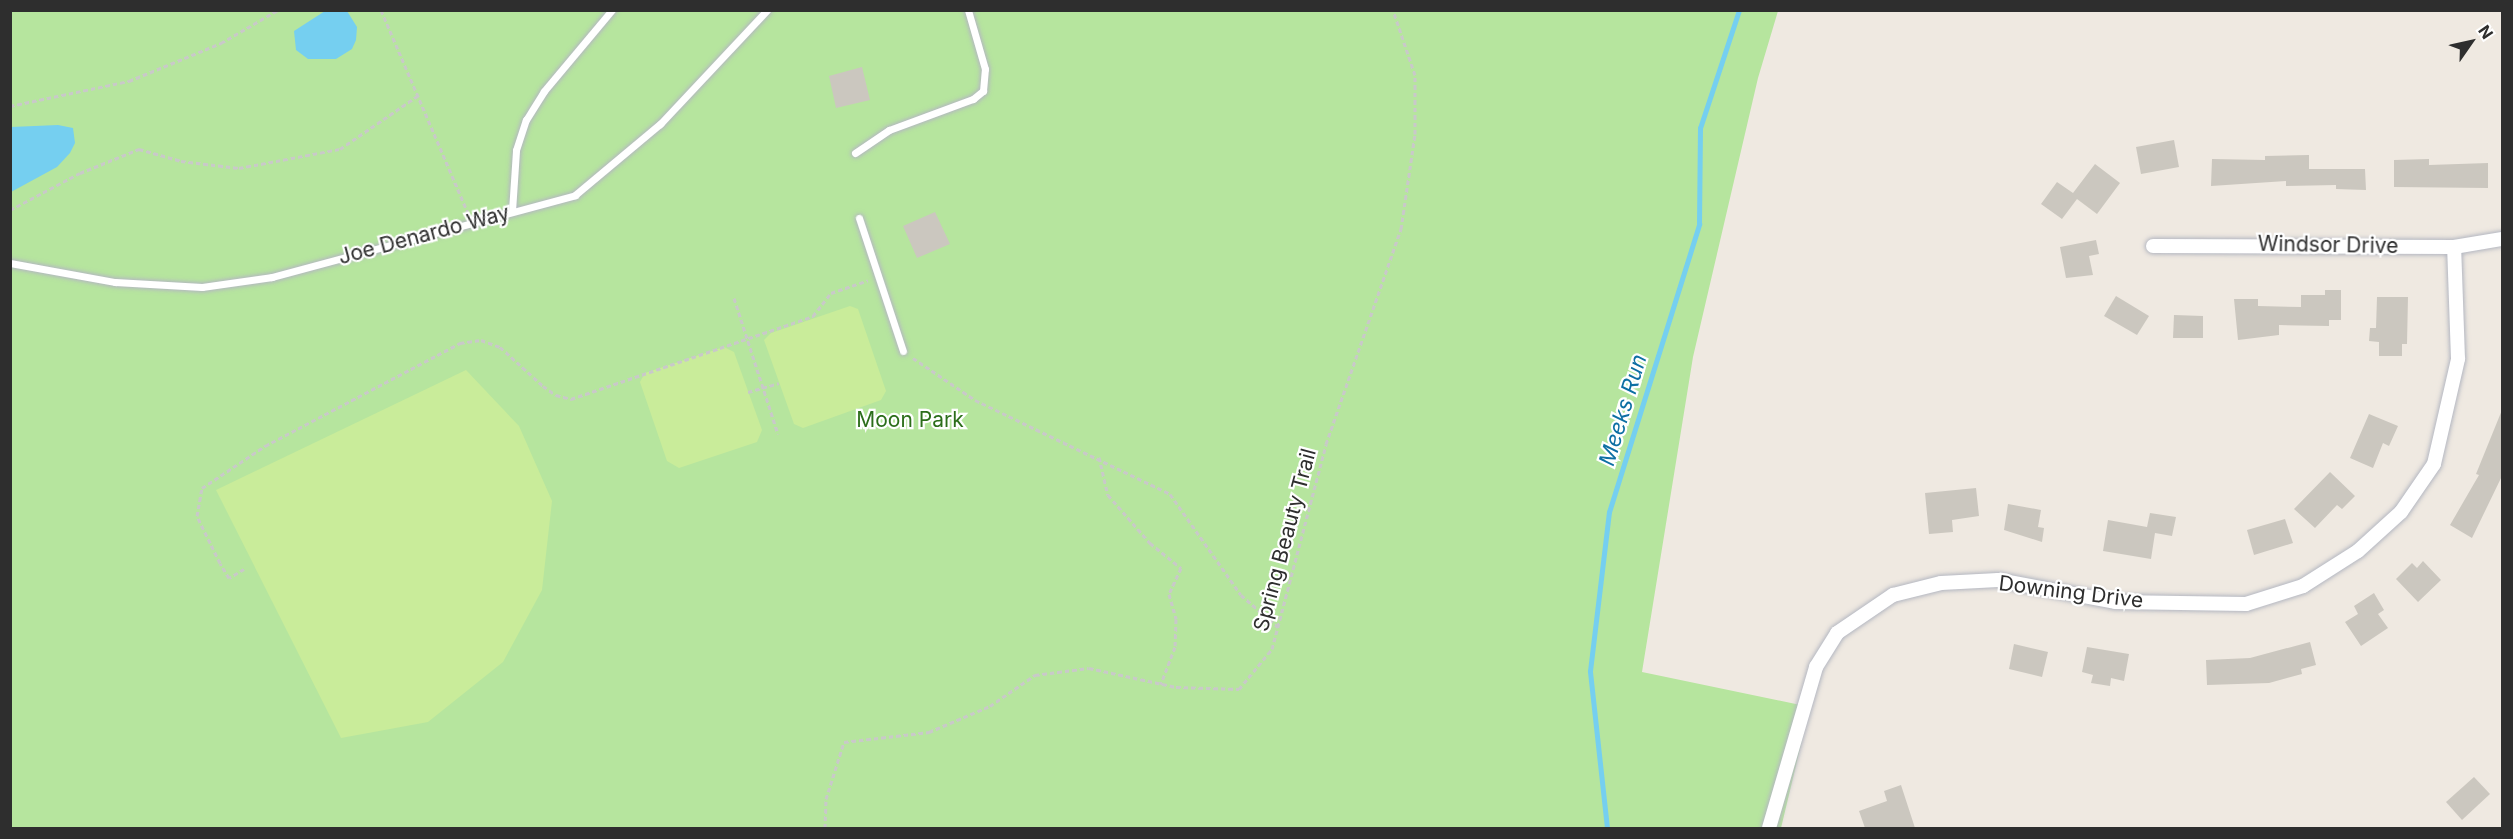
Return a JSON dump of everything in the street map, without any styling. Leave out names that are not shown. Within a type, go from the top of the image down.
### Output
[{"type":"street","name":"Windsor Drive","points":[[2153,246],[2454,247],[2502,239]]},
{"type":"street","name":"Downing Drive","points":[[1769,828],[1816,667],[1837,633],[1893,595],[1941,583],[1998,580],[2115,602],[2246,604],[2303,586],[2358,551],[2401,512],[2434,464],[2458,359],[2454,247]]},
{"type":"lane","points":[[512,211],[516,150],[526,120],[544,92],[612,10]]},
{"type":"lane","name":"Joe Denardo Way","points":[[10,263],[116,282],[202,287],[272,277],[574,195],[660,124],[767,10]]},
{"type":"lane","points":[[855,153],[897,126],[973,99],[983,91],[985,69],[968,10]]},
{"type":"lane","points":[[859,218],[903,351]]},
{"type":"path","points":[[11,106],[89,92],[139,77],[221,43],[278,10]]},
{"type":"path","points":[[381,10],[472,222]]},
{"type":"path","name":"Spring Beauty Trail","points":[[825,828],[826,799],[844,742],[929,732],[990,706],[1035,675],[1089,668],[1161,684],[1239,689],[1272,649],[1326,444],[1401,229],[1415,134],[1415,75],[1393,10]]},
{"type":"path","points":[[10,210],[80,173],[139,149],[181,161],[239,168],[340,149],[419,95]]},
{"type":"path","points":[[244,569],[229,578],[214,553],[197,516],[202,488],[265,446],[460,343],[482,340],[500,347],[543,386],[556,395],[571,399],[813,316],[831,293],[879,277]]},
{"type":"path","points":[[734,298],[778,434]]},
{"type":"path","points":[[903,351],[975,400],[1099,457],[1170,494],[1240,595],[1278,627]]},
{"type":"path","points":[[748,392],[779,383]]},
{"type":"path","points":[[1099,457],[1108,495],[1150,543],[1181,568],[1169,594],[1176,619],[1175,647],[1161,684]]},
{"type":"green space","name":"Moon Park","points":[[10,11],[1778,11],[1758,78],[1693,357],[1642,672],[1810,707],[1781,828],[11,828]]},
{"type":"green space","points":[[850,306],[858,309],[886,391],[881,400],[803,428],[794,424],[764,340],[771,333]]},
{"type":"green space","points":[[724,347],[734,352],[762,430],[757,442],[679,468],[667,461],[640,382],[645,373]]},
{"type":"green space","points":[[466,370],[519,426],[552,501],[542,590],[503,662],[428,722],[341,738],[216,490]]},
{"type":"water","points":[[325,11],[347,11],[357,27],[356,40],[352,49],[336,59],[308,59],[296,50],[294,31]]},
{"type":"water","points":[[58,125],[73,128],[75,143],[70,153],[57,167],[11,192],[11,127]]},
{"type":"building","points":[[862,67],[870,100],[836,108],[829,76]]},
{"type":"building","points":[[2174,140],[2179,167],[2141,174],[2136,147]]},
{"type":"building","points":[[2309,155],[2309,169],[2365,169],[2366,190],[2336,189],[2336,185],[2286,186],[2286,181],[2211,186],[2212,159],[2265,160],[2265,156]]},
{"type":"building","points":[[2429,159],[2429,165],[2488,163],[2488,188],[2394,187],[2394,160]]},
{"type":"building","points":[[2095,164],[2120,183],[2097,214],[2077,199],[2062,219],[2041,204],[2057,182],[2073,193]]},
{"type":"building","points":[[935,212],[950,244],[917,258],[903,226]]},
{"type":"building","points":[[2096,240],[2099,254],[2089,256],[2093,275],[2066,278],[2060,247]]},
{"type":"building","points":[[2325,290],[2341,290],[2341,320],[2329,320],[2329,326],[2279,325],[2279,335],[2238,340],[2234,299],[2258,299],[2258,306],[2301,307],[2301,295],[2325,295]]},
{"type":"building","points":[[2116,296],[2149,316],[2137,335],[2104,316]]},
{"type":"building","points":[[2377,297],[2408,297],[2407,344],[2402,344],[2402,356],[2379,356],[2379,342],[2369,341],[2370,328],[2376,328]]},
{"type":"building","points":[[2174,315],[2203,316],[2203,338],[2173,338]]},
{"type":"building","points":[[2502,410],[2502,476],[2472,538],[2450,525],[2479,475],[2476,474]]},
{"type":"building","points":[[2369,414],[2398,426],[2389,446],[2383,443],[2373,468],[2350,458]]},
{"type":"building","points":[[2330,472],[2355,496],[2342,509],[2337,505],[2315,528],[2294,509]]},
{"type":"building","points":[[1976,488],[1979,516],[1952,520],[1953,532],[1929,534],[1925,493]]},
{"type":"building","points":[[2008,504],[2041,510],[2038,527],[2044,528],[2042,542],[2004,530]]},
{"type":"building","points":[[2150,513],[2176,517],[2172,536],[2155,533],[2151,559],[2103,551],[2108,520],[2147,527]]},
{"type":"building","points":[[2285,519],[2293,543],[2254,555],[2247,530]]},
{"type":"building","points":[[2423,561],[2441,580],[2418,602],[2396,579],[2412,563],[2417,568]]},
{"type":"building","points":[[2374,593],[2384,610],[2378,614],[2388,628],[2361,646],[2345,622],[2358,614],[2354,606]]},
{"type":"building","points":[[2310,642],[2316,665],[2301,669],[2302,674],[2269,683],[2207,685],[2206,660],[2250,658]]},
{"type":"building","points":[[2014,644],[2048,652],[2042,677],[2009,669]]},
{"type":"building","points":[[2087,647],[2129,654],[2124,681],[2111,678],[2110,686],[2091,683],[2093,675],[2082,672]]},
{"type":"building","points":[[2474,777],[2490,794],[2462,820],[2446,802]]},
{"type":"building","points":[[1901,785],[1915,828],[1865,828],[1859,811],[1887,801],[1884,791]]},
{"type":"waterway","name":"Meeks Run","points":[[1607,828],[1590,671],[1609,512],[1699,224],[1700,128],[1739,10]]}]
